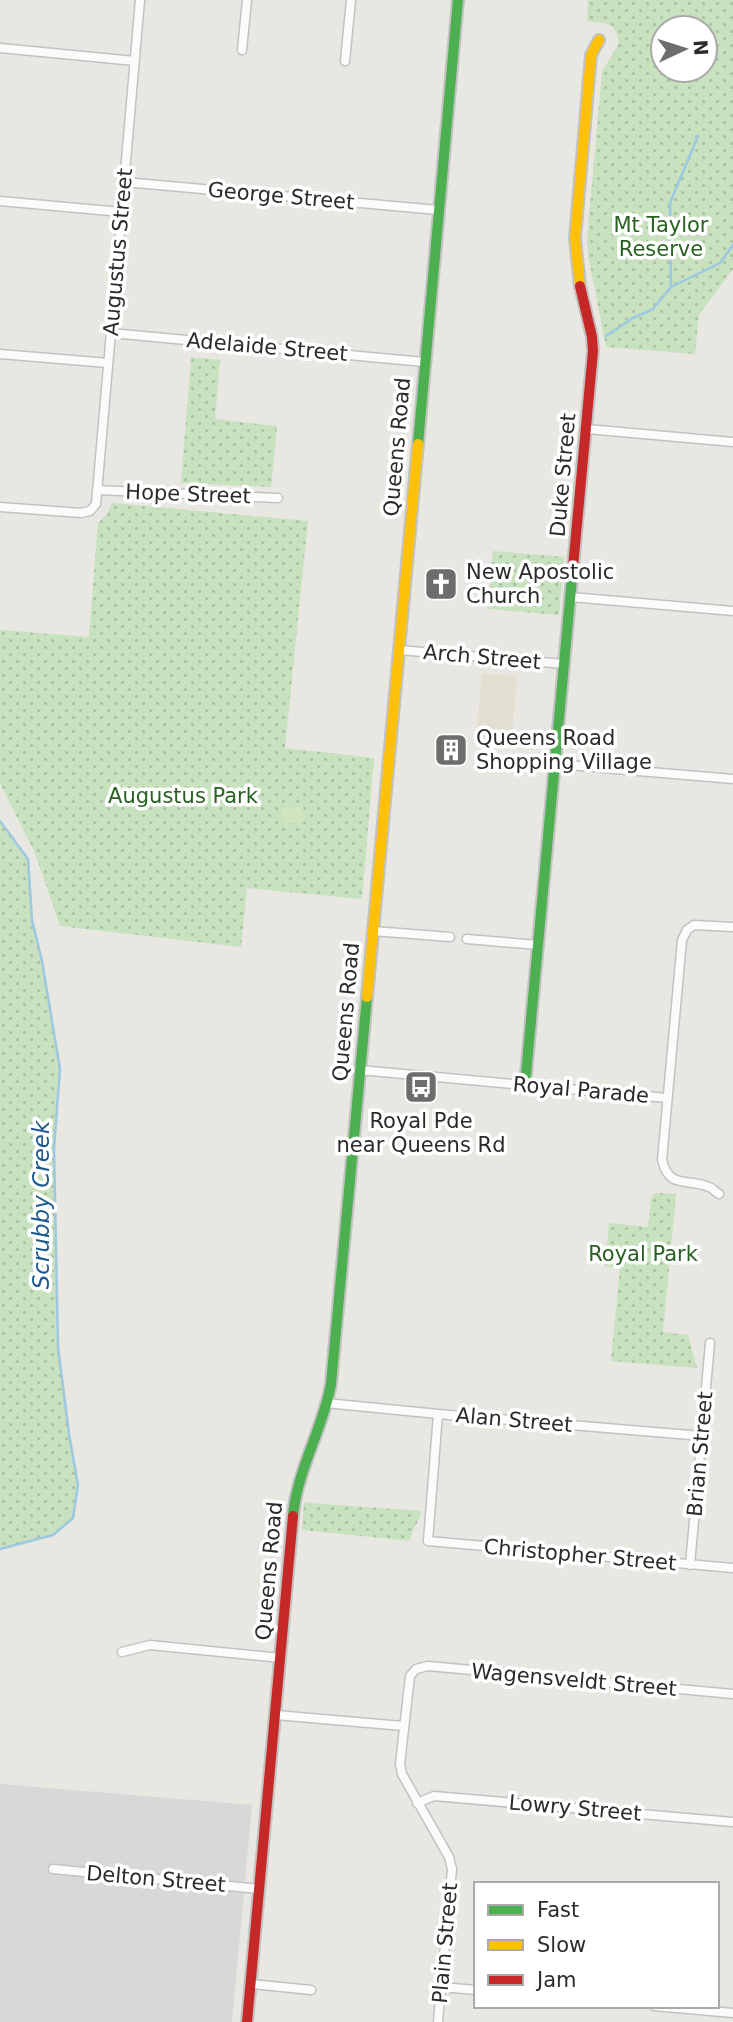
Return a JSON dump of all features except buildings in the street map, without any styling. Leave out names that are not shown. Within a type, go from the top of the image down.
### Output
[{"type":"street","name":"Augustus Street","points":[[96,504],[140,0]]},
{"type":"street","points":[[242,50],[247,0]]},
{"type":"street","points":[[345,61],[351,0]]},
{"type":"street","name":"Queens Road","points":[[247,2022],[294,1502],[299,1477],[330,1390],[335,1350],[458,0]]},
{"type":"street","name":"Duke Street","points":[[525,1085],[587,429],[593,344],[578,276],[575,238],[591,55],[599,40]]},
{"type":"street","points":[[0,48],[135,61]]},
{"type":"street","name":"George Street","points":[[124,182],[438,210]]},
{"type":"street","points":[[0,201],[121,212]]},
{"type":"street","name":"Adelaide Street","points":[[111,333],[424,362]]},
{"type":"street","points":[[0,354],[108,363]]},
{"type":"street","points":[[587,429],[733,442]]},
{"type":"street","name":"Hope Street","points":[[97,490],[278,498]]},
{"type":"street","name":"Hope Street","points":[[0,507],[81,513],[90,511],[96,504]]},
{"type":"street","points":[[571,597],[733,611]]},
{"type":"street","name":"Arch Street","points":[[399,650],[565,664]]},
{"type":"street","points":[[556,764],[733,779]]},
{"type":"street","points":[[667,1098],[682,940],[687,930],[694,925],[733,927]]},
{"type":"street","points":[[373,931],[450,937]]},
{"type":"street","points":[[467,939],[538,945]]},
{"type":"street","name":"Royal Parade","points":[[360,1070],[667,1098],[662,1160],[665,1171],[670,1178],[678,1182],[709,1187],[719,1194]]},
{"type":"street","name":"Brian Street","points":[[690,1564],[710,1343]]},
{"type":"street","name":"Alan Street","points":[[326,1403],[702,1436]]},
{"type":"street","name":"Christopher Street","points":[[438,1414],[428,1541],[733,1568]]},
{"type":"street","points":[[122,1652],[150,1646],[281,1658]]},
{"type":"street","name":"Wagensveldt Street","points":[[416,1669],[428,1666],[733,1695]]},
{"type":"street","name":"Plain Street","points":[[416,1669],[408,1683],[400,1764],[402,1774],[449,1857],[452,1869],[438,2022]]},
{"type":"street","points":[[276,1715],[403,1726]]},
{"type":"street","name":"Lowry Street","points":[[417,1802],[434,1796],[733,1822]]},
{"type":"street","name":"Delton Street","points":[[53,1869],[260,1889]]},
{"type":"street","points":[[251,1984],[311,1990]]},
{"type":"street","points":[[441,1987],[474,1990]]},
{"type":"street","points":[[695,2008],[733,2013]]},
{"type":"shaded area","points":[[482,673],[517,676],[511,743],[476,740]]},
{"type":"shaded area","points":[[0,1784],[252,1805],[232,2022],[0,2022]]},
{"type":"green space","name":"Mt Taylor Reserve","points":[[588,0],[733,0],[733,269],[699,315],[695,354],[606,347],[587,239],[602,72],[619,43],[612,26],[587,21]]},
{"type":"green space","points":[[191,357],[220,360],[215,419],[277,426],[271,487],[181,483]]},
{"type":"green space","name":"Augustus Park","points":[[112,503],[308,521],[285,748],[374,758],[362,899],[247,888],[241,947],[60,926],[35,853],[0,783],[0,630],[89,637],[98,523],[107,514]]},
{"type":"green space","points":[[493,551],[564,557],[559,615],[488,609]]},
{"type":"green space","points":[[303,806],[305,822],[283,824],[281,808]]},
{"type":"green space","points":[[0,821],[28,859],[32,920],[42,961],[60,1069],[54,1148],[58,1347],[78,1485],[73,1518],[53,1535],[0,1549]]},
{"type":"green space","name":"Royal Park","points":[[655,1193],[676,1194],[663,1332],[688,1335],[697,1368],[611,1361],[620,1268],[605,1266],[609,1223],[648,1227],[651,1199]]},
{"type":"green space","points":[[304,1502],[421,1511],[410,1541],[302,1530]]},
{"type":"waterway","points":[[671,287],[670,203],[698,136]]},
{"type":"waterway","points":[[606,336],[633,318],[653,309],[671,287],[720,263],[733,245]]},
{"type":"waterway","name":"Scrubby Creek","points":[[0,821],[28,859],[32,920],[42,961],[60,1069],[54,1148],[58,1347],[78,1485],[73,1518],[53,1535],[0,1549]]},
{"type":"traffic: fast","points":[[418,444],[458,0]]},
{"type":"traffic: fast","points":[[525,1085],[573,567]]},
{"type":"traffic: fast","points":[[293,1516],[295,1499],[331,1384],[367,997]]},
{"type":"traffic: slow","points":[[580,286],[575,238],[591,55],[599,40]]},
{"type":"traffic: slow","points":[[367,997],[418,444]]},
{"type":"traffic: jam","points":[[573,567],[593,351],[580,286]]},
{"type":"traffic: jam","points":[[247,2022],[293,1516]]},
{"type":"place","name":"New Apostolic Church","points":[[441,584]]},
{"type":"place","name":"Queens Road Shopping Village","points":[[451,750]]},
{"type":"place","name":"Royal Pde near Queens Rd","points":[[421,1087]]}]
